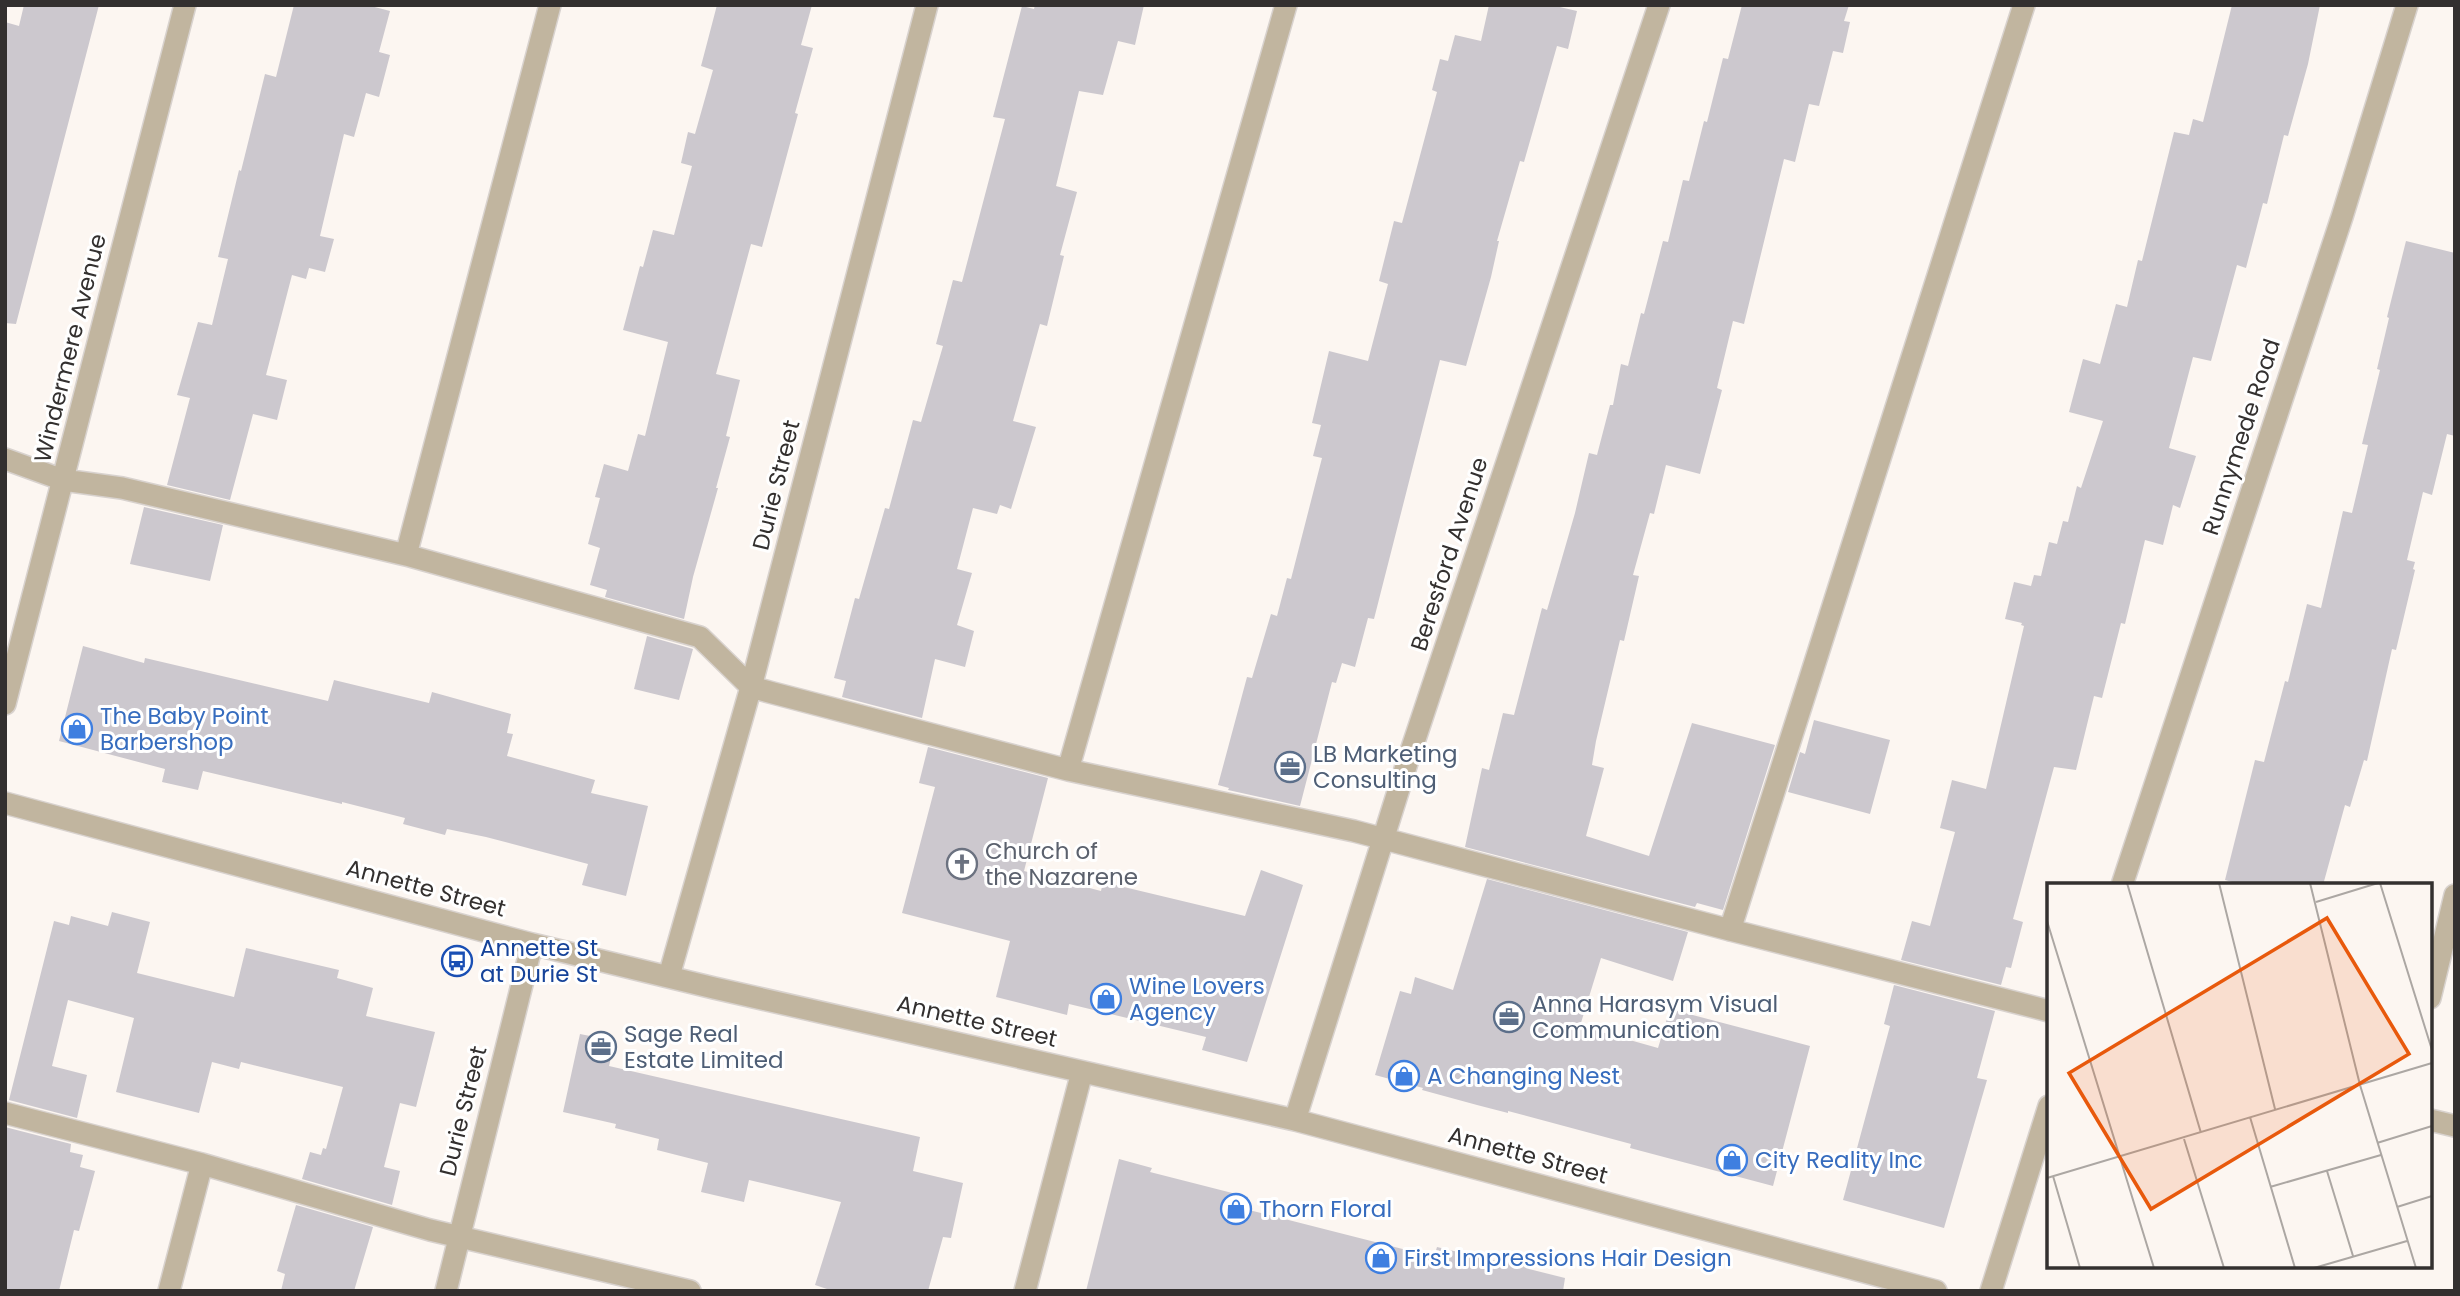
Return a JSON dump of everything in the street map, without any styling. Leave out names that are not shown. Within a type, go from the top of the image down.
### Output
[{"type":"street","name":"Windermere Avenue","points":[[5,704],[185,5]]},
{"type":"street","points":[[406,555],[550,5]]},
{"type":"street","name":"Durie Street","points":[[669,976],[751,687],[927,5]]},
{"type":"street","points":[[1068,770],[1286,5]]},
{"type":"street","name":"Beresford Avenue","points":[[1295,1120],[1383,840],[1659,5]]},
{"type":"street","points":[[1730,930],[2024,5]]},
{"type":"street","name":"Runnymede Road","points":[[2123,883],[2342,217],[2407,5]]},
{"type":"street","points":[[5,459],[63,480],[122,488],[406,555],[700,637],[751,687],[1068,770],[1354,831],[2047,1010]]},
{"type":"street","name":"Annette Street","points":[[5,803],[532,944],[1295,1120],[1936,1291]]},
{"type":"street","points":[[2432,990],[2455,895]]},
{"type":"street","name":"Durie Street","points":[[446,1291],[532,944]]},
{"type":"street","points":[[1025,1291],[1082,1072]]},
{"type":"street","points":[[1991,1291],[2047,1112]]},
{"type":"street","points":[[5,1113],[202,1164],[459,1237],[690,1291]]},
{"type":"street","points":[[2432,1120],[2455,1126]]},
{"type":"street","points":[[169,1291],[202,1164]]},
{"type":"building","points":[[24,5],[99,5],[16,324],[5,323],[5,22],[19,26]]},
{"type":"building","points":[[294,5],[367,5],[390,11],[379,52],[390,55],[379,97],[366,93],[354,137],[344,134],[320,236],[334,239],[325,272],[309,268],[306,279],[292,275],[266,375],[287,380],[277,420],[253,414],[230,500],[167,485],[190,398],[177,395],[198,322],[212,325],[228,259],[218,257],[239,170],[241,171],[265,74],[276,77]]},
{"type":"building","points":[[717,5],[812,5],[801,45],[813,48],[762,247],[751,244],[716,374],[740,380],[726,436],[730,437],[684,619],[605,597],[607,590],[590,585],[600,548],[588,544],[600,498],[595,497],[604,464],[628,471],[638,434],[645,436],[668,342],[623,330],[640,266],[643,267],[653,230],[674,235],[692,166],[681,163],[688,132],[695,134],[713,70],[701,66]]},
{"type":"building","points":[[1035,5],[1144,5],[1135,45],[1118,41],[1103,95],[1079,91],[1056,186],[1077,192],[1060,255],[1064,256],[1047,326],[1040,324],[1013,421],[1036,427],[1011,509],[1000,505],[997,514],[973,508],[957,569],[972,573],[957,625],[974,631],[965,667],[935,659],[922,718],[842,697],[846,681],[834,678],[855,598],[859,599],[885,508],[889,509],[913,420],[921,422],[943,346],[936,344],[953,280],[962,282],[1005,119],[993,117],[1022,6],[1034,9]]},
{"type":"building","points":[[1489,5],[1551,5],[1577,11],[1568,49],[1557,46],[1524,162],[1520,161],[1466,366],[1440,360],[1374,619],[1368,618],[1355,667],[1342,663],[1336,683],[1332,682],[1300,806],[1228,790],[1229,788],[1218,785],[1247,677],[1252,678],[1271,614],[1277,616],[1287,578],[1291,579],[1322,458],[1313,456],[1321,425],[1312,423],[1329,351],[1368,361],[1388,284],[1379,281],[1394,221],[1402,223],[1437,92],[1432,90],[1440,59],[1448,61],[1455,35],[1481,41]]},
{"type":"building","points":[[1742,5],[1849,5],[1844,21],[1850,22],[1843,53],[1833,51],[1819,106],[1809,104],[1795,162],[1784,159],[1744,324],[1733,321],[1717,388],[1722,390],[1700,474],[1666,465],[1654,514],[1650,513],[1633,575],[1639,576],[1624,641],[1620,640],[1596,741],[1592,765],[1604,768],[1586,836],[1649,856],[1692,723],[1775,745],[1723,910],[1697,903],[1695,907],[1465,847],[1482,768],[1489,770],[1503,713],[1514,715],[1542,608],[1547,610],[1575,513],[1589,453],[1597,455],[1610,405],[1613,405],[1621,364],[1628,366],[1663,241],[1668,242],[1683,180],[1689,181],[1704,121],[1707,122],[1723,58],[1728,59]]},
{"type":"building","points":[[2232,5],[2320,5],[2308,64],[2288,136],[2284,135],[2267,204],[2263,203],[2246,268],[2237,265],[2211,361],[2193,357],[2169,448],[2196,456],[2180,508],[2173,505],[2163,545],[2145,540],[2125,624],[2121,623],[2102,698],[2094,696],[2076,770],[2054,767],[2013,919],[2023,922],[2011,968],[2006,967],[2001,985],[1901,960],[1912,921],[1930,926],[1955,832],[1940,828],[1952,780],[1986,789],[2024,626],[2022,623],[2005,619],[2014,582],[2031,586],[2034,575],[2041,576],[2049,542],[2057,544],[2063,521],[2068,522],[2077,486],[2081,488],[2103,421],[2069,412],[2083,359],[2100,364],[2116,304],[2127,307],[2138,260],[2142,261],[2174,132],[2189,135],[2193,119],[2203,122]]},
{"type":"building","points":[[2406,241],[2455,253],[2455,436],[2447,434],[2432,495],[2423,492],[2407,560],[2415,562],[2415,570],[2396,650],[2392,649],[2367,761],[2364,760],[2350,807],[2345,805],[2324,883],[2236,883],[2225,880],[2255,760],[2264,762],[2285,681],[2288,682],[2307,604],[2321,608],[2343,511],[2352,513],[2368,445],[2362,444],[2380,370],[2377,369],[2389,318],[2387,317]]},
{"type":"building","points":[[144,507],[223,525],[210,581],[130,564]]},
{"type":"building","points":[[647,636],[693,649],[679,700],[634,689]]},
{"type":"building","points":[[83,646],[144,663],[145,658],[328,701],[334,680],[429,703],[432,692],[511,714],[507,733],[513,734],[507,756],[595,780],[591,793],[648,806],[626,896],[582,885],[588,864],[447,829],[445,835],[403,824],[405,818],[203,771],[198,790],[162,782],[165,769],[59,741]]},
{"type":"building","points":[[1814,720],[1890,740],[1870,814],[1788,792],[1800,752],[1805,754]]},
{"type":"building","points":[[928,747],[1048,778],[1024,871],[1101,891],[1103,882],[1245,916],[1261,870],[1303,885],[1247,1062],[1202,1050],[1206,1037],[1069,1004],[1067,1015],[996,997],[1010,941],[902,913],[935,787],[919,783]]},
{"type":"building","points":[[1487,879],[1688,932],[1673,981],[1601,958],[1580,1026],[1658,1048],[1670,1009],[1810,1046],[1773,1186],[1630,1148],[1631,1144],[1477,1105],[1375,1075],[1400,991],[1411,994],[1415,977],[1453,990]]},
{"type":"building","points":[[112,912],[150,922],[137,973],[234,997],[246,948],[339,970],[337,978],[373,988],[366,1016],[435,1032],[416,1107],[400,1103],[384,1167],[400,1171],[392,1205],[302,1179],[310,1152],[321,1155],[323,1148],[326,1149],[343,1087],[241,1062],[239,1069],[212,1062],[199,1113],[116,1092],[134,1018],[68,1000],[52,1066],[87,1075],[77,1118],[9,1100],[54,921],[69,925],[71,916],[108,926]]},
{"type":"building","points":[[1894,985],[1995,1011],[1977,1078],[1987,1080],[1944,1228],[1843,1200],[1890,1026],[1884,1024]]},
{"type":"building","points":[[580,1034],[615,1041],[609,1066],[920,1137],[913,1171],[963,1183],[951,1238],[943,1237],[928,1291],[833,1291],[815,1285],[841,1202],[749,1180],[744,1202],[701,1192],[708,1163],[657,1150],[659,1139],[615,1128],[616,1124],[563,1112]]},
{"type":"building","points":[[5,1127],[71,1144],[70,1152],[83,1155],[80,1167],[95,1171],[79,1231],[74,1230],[59,1291],[5,1291]]},
{"type":"building","points":[[1119,1159],[1152,1168],[1150,1172],[1248,1197],[1245,1209],[1434,1257],[1437,1247],[1496,1261],[1498,1253],[1531,1261],[1529,1269],[1565,1278],[1563,1291],[1086,1291]]},
{"type":"building","points":[[296,1205],[373,1227],[354,1291],[281,1291],[285,1274],[277,1271]]},
{"type":"place","name":"The Baby Point Barbershop","points":[[77,729]]},
{"type":"place","name":"LB Marketing Consulting","points":[[1290,767]]},
{"type":"place","name":"Church of the Nazarene","points":[[962,864]]},
{"type":"place","name":"Annette St at Durie St","points":[[457,961]]},
{"type":"place","name":"Wine Lovers Agency","points":[[1106,999]]},
{"type":"place","name":"Anna Harasym Visual Communication","points":[[1509,1017]]},
{"type":"place","name":"Sage Real Estate Limited","points":[[601,1047]]},
{"type":"place","name":"A Changing Nest","points":[[1404,1076]]},
{"type":"place","name":"City Reality Inc","points":[[1732,1160]]},
{"type":"place","name":"Thorn Floral","points":[[1236,1209]]},
{"type":"place","name":"First Impressions Hair Design","points":[[1381,1258]]}]
